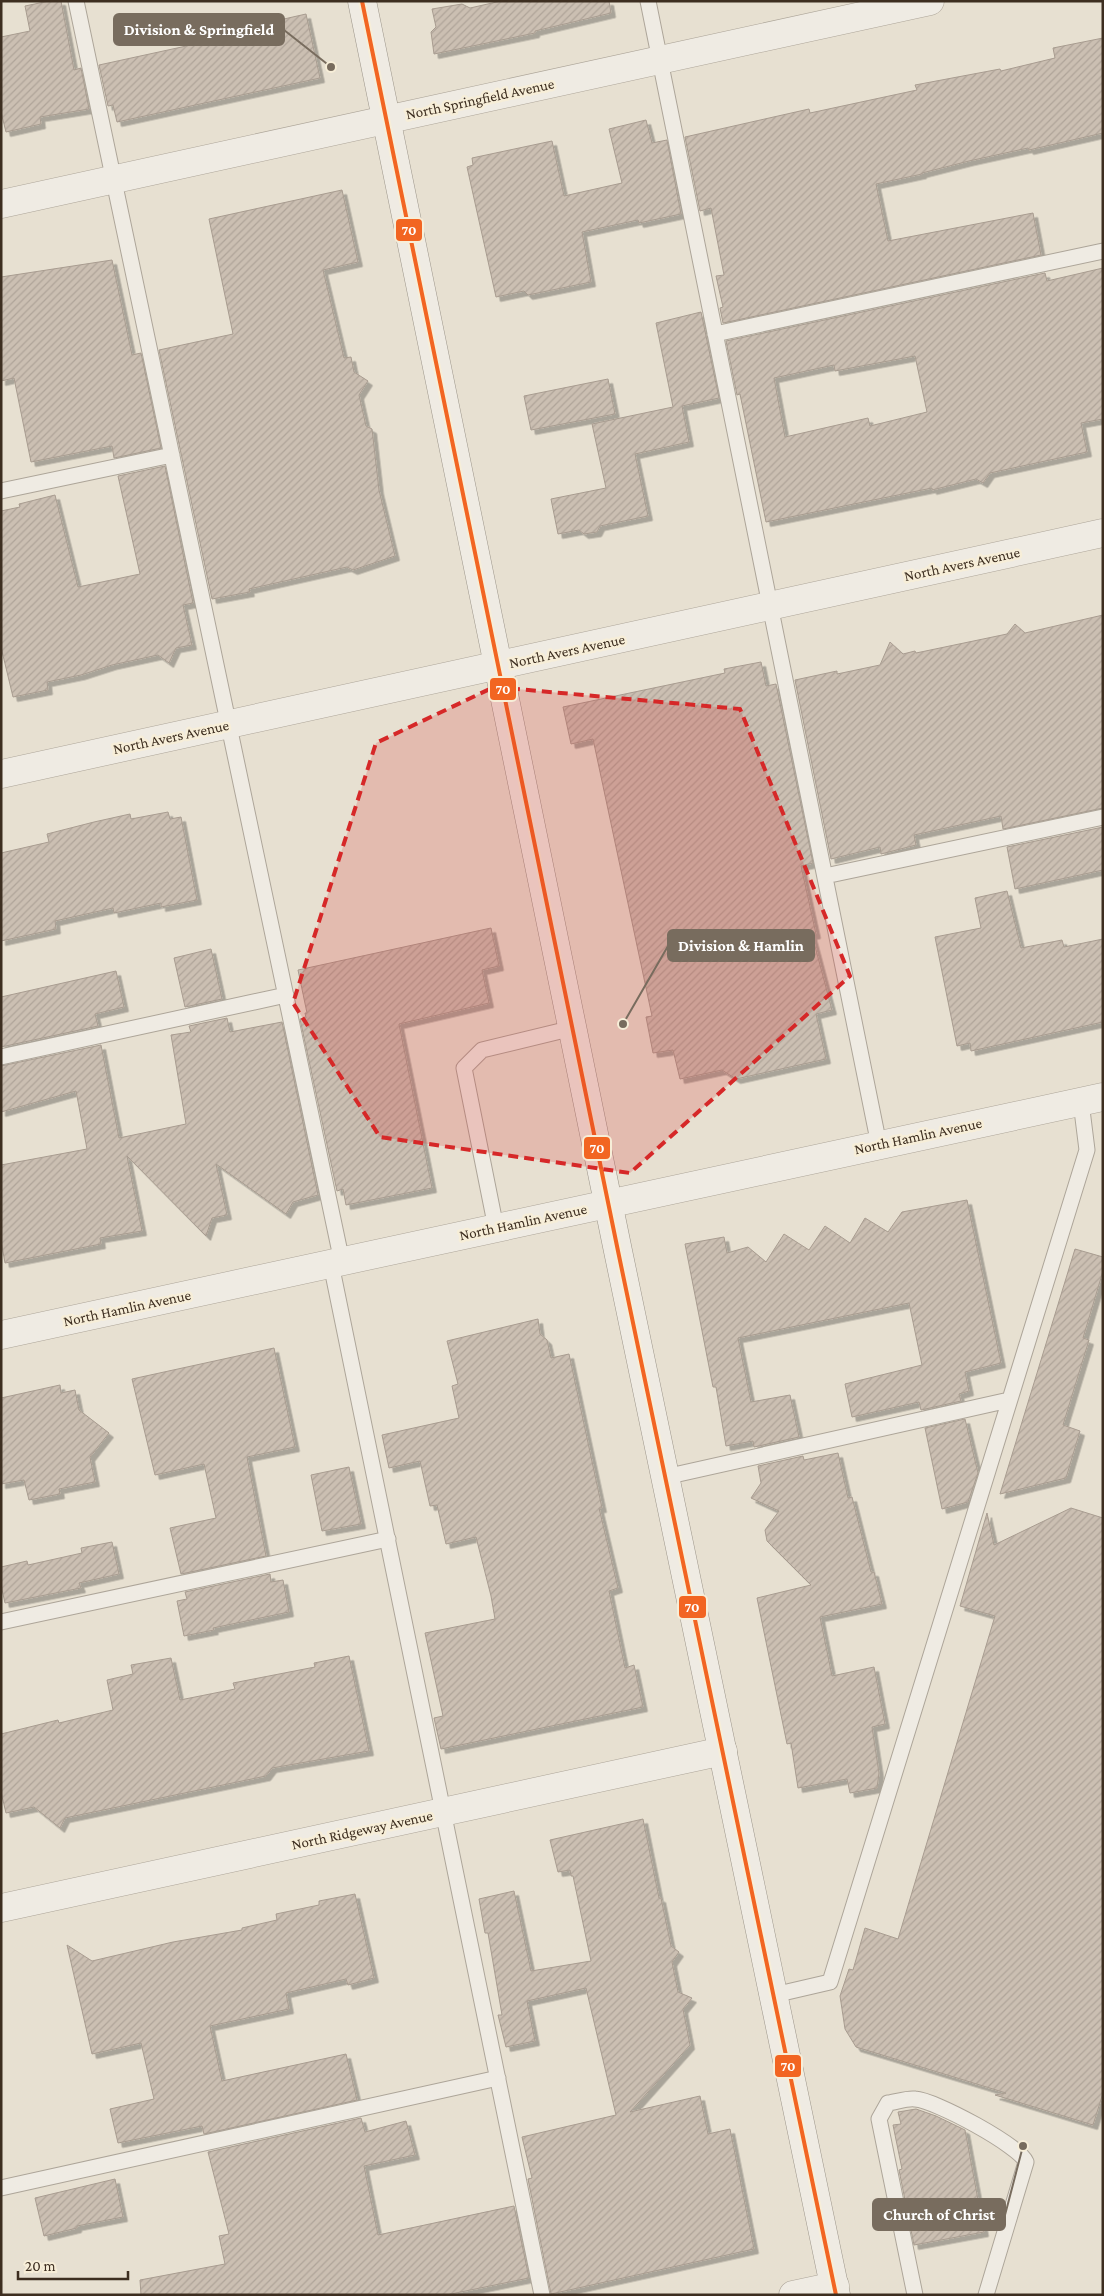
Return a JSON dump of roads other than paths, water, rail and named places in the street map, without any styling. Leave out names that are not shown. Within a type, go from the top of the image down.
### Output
[{"type":"street","points":[[362,1],[665,1477],[835,2290],[793,2295]]},
{"type":"street","name":"North Springfield Avenue","points":[[1,204],[930,1]]},
{"type":"street","name":"North Avers Avenue","points":[[1,774],[1103,533]]},
{"type":"street","name":"North Hamlin Avenue","points":[[1,1336],[1092,1099]]},
{"type":"street","name":"North Ridgeway Avenue","points":[[1,1908],[722,1751]]},
{"type":"lane","points":[[76,1],[286,995],[388,1539],[542,2295]]},
{"type":"lane","points":[[648,1],[879,1145]]},
{"type":"lane","points":[[715,334],[1103,251]]},
{"type":"lane","points":[[1,491],[172,455]]},
{"type":"lane","points":[[824,876],[1103,817]]},
{"type":"lane","points":[[1,1057],[286,995]]},
{"type":"lane","points":[[496,1228],[464,1068],[482,1050],[573,1028]]},
{"type":"lane","points":[[774,1995],[830,1982],[1087,1150],[1092,1099]]},
{"type":"lane","points":[[665,1477],[1010,1400]]},
{"type":"lane","points":[[1,1622],[388,1539]]},
{"type":"lane","points":[[1,2188],[498,2078]]},
{"type":"lane","points":[[916,2295],[879,2119],[888,2104],[915,2099],[957,2114],[1013,2147],[1024,2156],[1026,2162],[1024,2170],[986,2295]]},
{"type":"place","name":"Division & Springfield","points":[[331,67]]},
{"type":"place","name":"Division & Hamlin","points":[[623,1024]]},
{"type":"place","name":"Church of Christ","points":[[1023,2146]]}]
